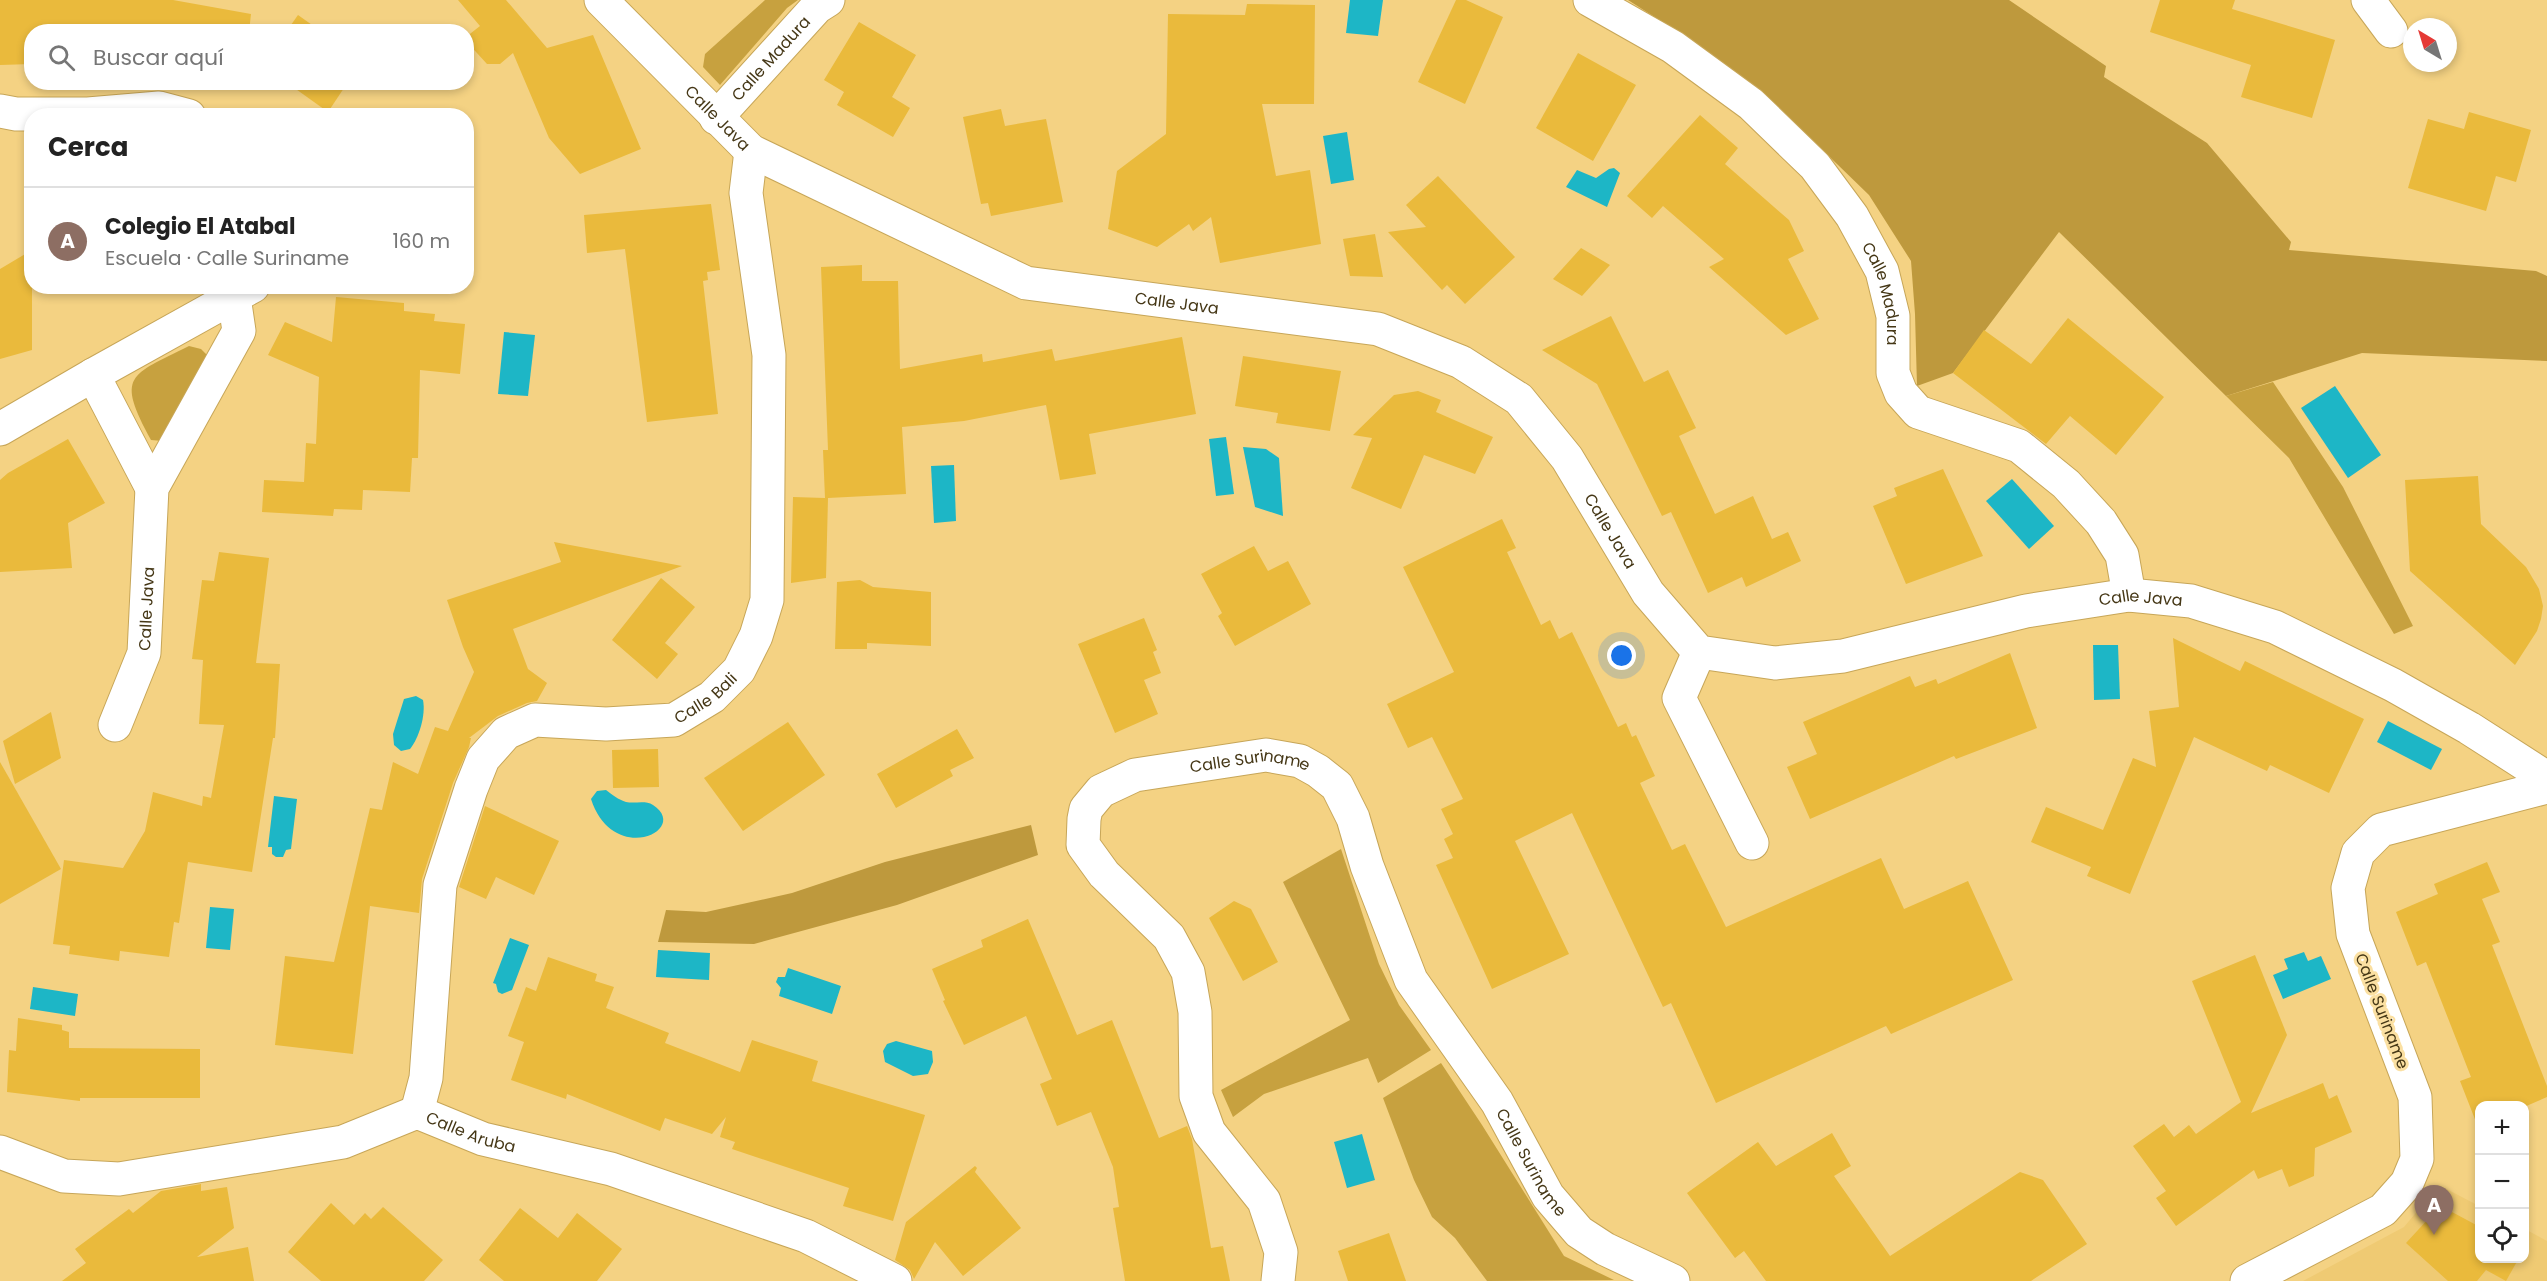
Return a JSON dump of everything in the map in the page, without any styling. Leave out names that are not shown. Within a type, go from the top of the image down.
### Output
[{"type":"street","name":"Calle Java","points":[[601,0],[751,151],[1026,283],[1378,329],[1461,362],[1519,399],[1567,458],[1648,593],[1699,652],[1774,663],[1844,656],[2026,611],[2129,595],[2191,601],[2275,627],[2393,685],[2469,728],[2547,778]]},
{"type":"street","name":"Calle Madura","points":[[717,118],[817,8],[828,0]]},
{"type":"street","name":"Calle Madura","points":[[1590,0],[1673,47],[1742,98],[1815,166],[1852,216],[1882,271],[1893,316],[1893,373],[1901,393],[1918,412],[2019,446],[2066,484],[2101,522],[2122,555],[2129,595]]},
{"type":"street","points":[[2368,0],[2391,31]]},
{"type":"street","points":[[0,111],[24,114]]},
{"type":"street","name":"Calle Bali","points":[[417,1112],[426,1078],[440,885],[483,759],[506,733],[535,720],[606,724],[674,720],[712,697],[739,670],[756,636],[767,600],[769,355],[746,193],[751,151]]},
{"type":"street","name":"Calle Java","points":[[0,429],[240,294]]},
{"type":"street","name":"Calle Java","points":[[115,724],[144,653],[152,488],[239,331],[244,294]]},
{"type":"street","points":[[93,375],[152,488]]},
{"type":"street","points":[[1699,652],[1679,698],[1752,843]]},
{"type":"street","name":"Calle Suriname","points":[[1278,1281],[1281,1252],[1264,1201],[1209,1132],[1196,1096],[1195,1012],[1188,972],[1169,937],[1104,874],[1083,845],[1086,809],[1101,791],[1136,775],[1266,755],[1300,761],[1337,786],[1353,818],[1367,866],[1411,980],[1497,1102],[1548,1196],[1579,1232],[1605,1249],[1673,1281]]},
{"type":"street","name":"Calle Suriname","points":[[2247,1281],[2383,1210],[2407,1183],[2417,1159],[2415,1097],[2353,934],[2348,888],[2358,853],[2381,830],[2547,787]]},
{"type":"street","name":"Calle Aruba","points":[[0,1152],[64,1176],[119,1179],[343,1142],[417,1112],[483,1139],[610,1169],[806,1236],[896,1281]]},
{"type":"shaded area","points":[[765,0],[798,0],[787,8],[720,85],[703,67],[705,54]]},
{"type":"shaded area","points":[[1628,0],[2009,0],[2106,66],[2104,77],[2207,143],[2291,242],[2289,250],[2536,271],[2547,276],[2547,361],[2362,353],[2226,396],[2059,232],[1953,373],[1917,386],[1911,261],[1869,195],[1805,133],[1692,41]]},
{"type":"shaded area","points":[[189,346],[201,349],[211,359],[163,441],[151,440],[134,402],[132,390],[134,380],[153,364]]},
{"type":"shaded area","points":[[2273,382],[2343,487],[2413,626],[2394,634],[2289,458],[2226,396]]},
{"type":"shaded area","points":[[1031,825],[1038,855],[897,905],[754,944],[658,942],[666,910],[706,912],[792,893],[885,862]]},
{"type":"shaded area","points":[[1341,849],[1379,964],[1399,1005],[1431,1050],[1378,1083],[1368,1058],[1264,1094],[1233,1117],[1221,1090],[1350,1020],[1283,882]]},
{"type":"shaded area","points":[[1441,1063],[1564,1256],[1614,1280],[1487,1281],[1455,1238],[1432,1217],[1414,1180],[1383,1098]]},
{"type":"shaded area","points":[[2439,1185],[2475,1204],[2475,1263],[2529,1263],[2529,1231],[2547,1241],[2547,1281],[2303,1281],[2404,1227]]},
{"type":"water","points":[[1350,0],[1383,0],[1378,36],[1346,33]]},
{"type":"water","points":[[1347,132],[1354,180],[1331,184],[1323,136]]},
{"type":"water","points":[[1614,168],[1620,173],[1607,207],[1566,187],[1577,170],[1596,178]]},
{"type":"water","points":[[504,332],[535,335],[528,396],[498,394]]},
{"type":"water","points":[[2335,386],[2381,455],[2348,478],[2301,408]]},
{"type":"water","points":[[1226,437],[1234,494],[1216,496],[1209,439]]},
{"type":"water","points":[[1243,447],[1266,449],[1279,458],[1283,516],[1255,507]]},
{"type":"water","points":[[954,465],[956,521],[934,523],[931,466]]},
{"type":"water","points":[[2012,479],[2054,526],[2029,549],[1986,501]]},
{"type":"water","points":[[2093,645],[2118,645],[2120,699],[2094,700]]},
{"type":"water","points":[[416,696],[423,700],[424,712],[421,726],[410,749],[401,751],[394,745],[393,734],[404,699]]},
{"type":"water","points":[[2388,721],[2442,749],[2431,770],[2377,742]]},
{"type":"water","points":[[606,790],[626,802],[653,805],[662,815],[662,824],[656,832],[644,837],[630,837],[615,832],[602,820],[591,799],[597,791]]},
{"type":"water","points":[[274,796],[297,799],[291,849],[286,850],[283,857],[276,857],[272,854],[272,847],[268,847]]},
{"type":"water","points":[[210,907],[234,909],[230,950],[206,948]]},
{"type":"water","points":[[510,938],[529,945],[512,990],[502,994],[498,992],[496,984],[493,983]]},
{"type":"water","points":[[658,950],[710,953],[709,980],[656,977]]},
{"type":"water","points":[[2304,952],[2308,961],[2321,956],[2331,979],[2283,999],[2273,975],[2288,969],[2284,959]]},
{"type":"water","points":[[788,968],[841,986],[832,1014],[779,996],[781,988],[776,982],[778,977],[785,977]]},
{"type":"water","points":[[33,987],[78,994],[75,1016],[30,1009]]},
{"type":"water","points":[[896,1041],[932,1051],[933,1062],[928,1074],[913,1076],[885,1062],[883,1051],[887,1044]]},
{"type":"water","points":[[1362,1134],[1375,1180],[1347,1188],[1334,1142]]},
{"type":"building","points":[[0,0],[173,0],[251,14],[250,24],[24,24],[24,64],[0,65]]},
{"type":"building","points":[[458,0],[506,0],[547,48],[593,35],[641,149],[580,174],[549,138],[513,53],[500,64],[487,64],[474,50],[474,31],[480,26]]},
{"type":"building","points":[[1456,0],[1466,0],[1503,17],[1465,104],[1418,82]]},
{"type":"building","points":[[2160,0],[2235,0],[2232,9],[2335,40],[2312,118],[2241,97],[2251,65],[2150,32]]},
{"type":"building","points":[[1247,4],[1315,5],[1314,104],[1262,104],[1276,176],[1310,170],[1321,244],[1220,263],[1211,217],[1193,231],[1189,224],[1157,247],[1108,229],[1117,171],[1166,134],[1168,14],[1245,15]]},
{"type":"building","points":[[298,15],[311,24],[292,24]]},
{"type":"building","points":[[859,22],[916,55],[892,97],[910,108],[893,137],[837,105],[844,92],[824,80]]},
{"type":"building","points":[[1578,53],[1636,85],[1593,161],[1536,128]]},
{"type":"building","points":[[297,90],[343,90],[331,108],[322,108]]},
{"type":"building","points":[[1001,109],[1005,126],[1046,119],[1063,202],[991,216],[988,203],[981,204],[963,117]]},
{"type":"building","points":[[2469,112],[2531,130],[2516,182],[2496,176],[2486,211],[2408,188],[2428,119],[2464,129]]},
{"type":"building","points":[[1700,115],[1738,148],[1725,164],[1789,220],[1804,251],[1788,259],[1819,319],[1786,335],[1709,267],[1724,259],[1663,206],[1652,218],[1627,196]]},
{"type":"building","points":[[1438,176],[1515,257],[1465,304],[1447,285],[1442,290],[1388,232],[1426,227],[1406,205]]},
{"type":"building","points":[[711,204],[720,270],[707,272],[708,280],[703,281],[718,414],[647,422],[625,249],[587,253],[584,215]]},
{"type":"building","points":[[1375,234],[1383,277],[1350,276],[1343,239]]},
{"type":"building","points":[[1581,248],[1610,265],[1582,296],[1553,279]]},
{"type":"building","points":[[24,255],[24,294],[32,294],[32,350],[0,359],[0,269]]},
{"type":"building","points":[[862,265],[862,281],[898,281],[900,369],[982,354],[983,362],[1052,349],[1055,361],[1182,337],[1196,414],[1089,434],[1096,474],[1060,480],[1046,405],[964,421],[902,427],[906,494],[828,498],[826,578],[791,583],[793,497],[825,498],[823,450],[828,450],[821,267]]},
{"type":"building","points":[[336,297],[404,303],[404,311],[435,314],[434,321],[465,324],[460,374],[420,370],[418,458],[412,458],[410,492],[363,490],[362,510],[334,509],[333,516],[262,512],[264,480],[304,482],[306,443],[316,444],[319,377],[268,355],[285,322],[332,342]]},
{"type":"building","points":[[1611,316],[1644,382],[1668,370],[1696,428],[1679,436],[1715,514],[1753,496],[1772,539],[1788,532],[1801,561],[1746,587],[1742,577],[1708,593],[1671,512],[1662,516],[1597,384],[1542,350]]},
{"type":"building","points":[[2068,318],[2164,397],[2116,455],[2070,416],[2046,444],[1953,373],[1984,330],[2031,364]]},
{"type":"building","points":[[1243,356],[1341,371],[1330,431],[1276,423],[1278,413],[1235,406]]},
{"type":"building","points":[[1418,391],[1441,400],[1436,412],[1493,437],[1475,474],[1424,455],[1401,509],[1351,488],[1372,438],[1353,435],[1394,395]]},
{"type":"building","points":[[68,439],[105,503],[68,523],[72,568],[0,572],[0,480],[8,473]]},
{"type":"building","points":[[1943,469],[1983,556],[1906,584],[1873,506],[1897,496],[1894,488]]},
{"type":"building","points":[[2478,476],[2481,524],[2526,567],[2539,589],[2543,606],[2537,631],[2515,665],[2410,571],[2405,480]]},
{"type":"building","points":[[1502,519],[1516,548],[1507,552],[1541,625],[1550,620],[1559,639],[1572,632],[1618,727],[1626,723],[1632,737],[1636,735],[1655,776],[1640,783],[1672,850],[1685,844],[1726,927],[1881,858],[1904,909],[1968,881],[2013,980],[1891,1034],[1886,1026],[1716,1103],[1671,1003],[1663,1007],[1572,813],[1515,841],[1569,954],[1492,989],[1436,865],[1453,858],[1444,839],[1453,834],[1441,809],[1463,799],[1432,737],[1408,748],[1387,704],[1454,672],[1403,567]]},
{"type":"building","points":[[554,542],[682,566],[513,629],[528,669],[547,683],[537,701],[498,716],[469,738],[471,738],[469,747],[453,783],[422,879],[419,913],[370,906],[353,1054],[275,1045],[285,956],[334,962],[370,808],[382,810],[393,762],[418,774],[435,727],[448,731],[474,672],[447,600],[561,562]]},
{"type":"building","points":[[1254,546],[1268,571],[1288,561],[1311,604],[1235,646],[1218,616],[1222,613],[1201,574]]},
{"type":"building","points":[[219,552],[269,558],[256,663],[280,664],[275,738],[273,738],[252,872],[188,862],[179,923],[174,922],[169,957],[120,951],[119,961],[69,954],[70,946],[53,944],[64,860],[123,868],[145,831],[153,792],[202,806],[203,796],[211,798],[224,725],[199,724],[203,660],[192,659],[202,580],[214,581]]},
{"type":"building","points":[[661,578],[695,607],[665,643],[678,654],[657,679],[612,640]]},
{"type":"building","points":[[860,580],[873,587],[931,592],[931,646],[867,643],[867,649],[835,649],[837,582]]},
{"type":"building","points":[[1144,618],[1157,650],[1153,652],[1161,673],[1144,680],[1158,714],[1115,733],[1078,644]]},
{"type":"building","points":[[2173,638],[2240,671],[2245,661],[2364,719],[2329,793],[2270,765],[2267,771],[2194,737],[2130,894],[2087,876],[2091,867],[2031,842],[2046,807],[2103,830],[2133,758],[2156,767],[2149,711],[2179,707]]},
{"type":"building","points":[[2010,653],[2037,728],[1956,759],[1954,756],[1810,819],[1787,767],[1817,754],[1803,722],[1910,676],[1915,687],[1936,679],[1938,684]]},
{"type":"building","points":[[51,712],[61,758],[15,784],[3,741]]},
{"type":"building","points":[[788,722],[825,775],[743,831],[704,778]]},
{"type":"building","points":[[957,729],[974,758],[950,770],[953,776],[896,808],[877,774]]},
{"type":"building","points":[[658,749],[659,787],[613,788],[612,750]]},
{"type":"building","points":[[0,762],[61,869],[0,904]]},
{"type":"building","points":[[485,806],[559,841],[534,895],[496,877],[486,899],[459,887]]},
{"type":"building","points":[[2487,862],[2500,892],[2482,899],[2500,942],[2492,945],[2547,1086],[2547,1097],[2529,1105],[2529,1101],[2475,1101],[2475,1119],[2460,1081],[2471,1077],[2426,962],[2417,966],[2396,912],[2438,894],[2434,884]]},
{"type":"building","points":[[1234,901],[1251,909],[1278,962],[1243,981],[1209,918]]},
{"type":"building","points":[[1028,919],[1077,1035],[1112,1020],[1159,1138],[1187,1126],[1192,1139],[1211,1248],[1223,1246],[1230,1281],[1125,1281],[1113,1208],[1119,1207],[1113,1167],[1091,1112],[1057,1126],[1040,1084],[1052,1079],[1026,1016],[964,1045],[943,1001],[945,1000],[932,969],[983,947],[981,940]]},
{"type":"building","points":[[2255,955],[2287,1035],[2251,1113],[2323,1083],[2329,1099],[2337,1095],[2352,1132],[2315,1148],[2314,1176],[2289,1187],[2282,1169],[2258,1179],[2254,1170],[2176,1226],[2156,1198],[2166,1191],[2133,1146],[2164,1124],[2174,1137],[2189,1125],[2196,1134],[2241,1102],[2192,981]]},
{"type":"building","points":[[548,957],[597,974],[595,981],[614,987],[606,1008],[669,1033],[665,1043],[740,1072],[752,1040],[818,1061],[812,1081],[925,1115],[893,1221],[843,1206],[849,1188],[732,1149],[735,1142],[720,1137],[726,1117],[712,1134],[665,1118],[660,1131],[567,1094],[566,1099],[511,1080],[524,1042],[508,1036],[526,987],[536,991]]},
{"type":"building","points":[[18,1018],[62,1025],[62,1030],[69,1032],[69,1048],[200,1049],[200,1098],[80,1098],[80,1101],[7,1092],[9,1050],[16,1051]]},
{"type":"building","points":[[1832,1133],[1851,1166],[1834,1176],[1890,1256],[2020,1172],[2043,1180],[2087,1244],[2031,1281],[1766,1281],[1744,1251],[1735,1258],[1687,1193],[1758,1142],[1776,1166]]},
{"type":"building","points":[[975,1166],[977,1168],[975,1172],[1021,1228],[963,1276],[935,1242],[914,1279],[910,1270],[895,1260],[906,1222]]},
{"type":"building","points":[[201,1184],[201,1191],[227,1187],[234,1228],[197,1257],[248,1247],[254,1281],[62,1281],[86,1263],[75,1249],[129,1209],[133,1213],[161,1191]]},
{"type":"building","points":[[331,1203],[354,1225],[365,1213],[371,1219],[383,1207],[443,1260],[424,1281],[321,1281],[288,1252]]},
{"type":"building","points":[[520,1208],[558,1238],[577,1213],[622,1249],[597,1281],[504,1281],[479,1260]]},
{"type":"building","points":[[2452,1212],[2475,1224],[2475,1263],[2516,1263],[2506,1281],[2486,1270],[2477,1281],[2448,1281],[2406,1243],[2430,1217],[2439,1225]]},
{"type":"building","points":[[1389,1233],[1406,1281],[1348,1281],[1338,1251]]},
{"type":"place","name":"Colegio El Atabal","points":[[2434,1235]]}]
